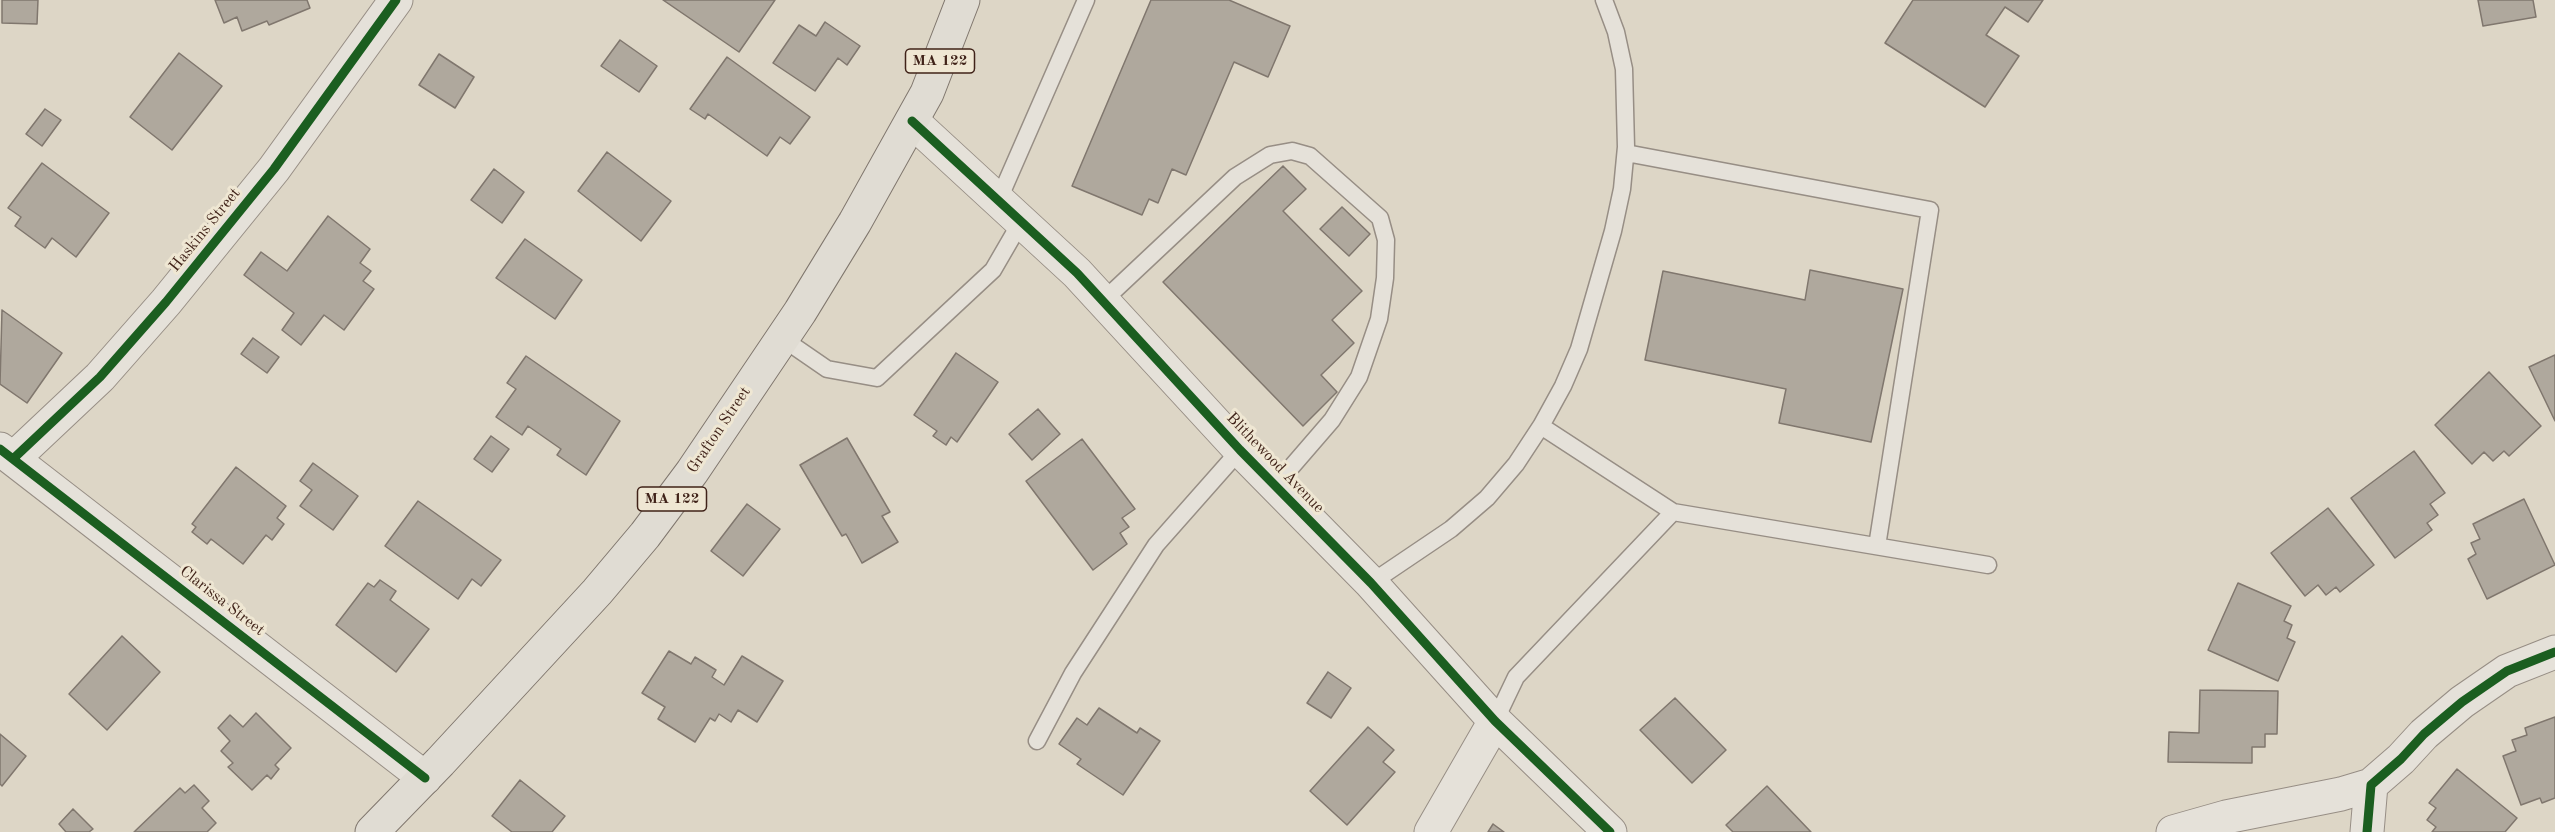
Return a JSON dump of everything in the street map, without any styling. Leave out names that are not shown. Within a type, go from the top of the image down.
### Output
[{"type":"highway","name":"Grafton Street","points":[[372,832],[597,592],[645,535],[692,472],[782,338],[855,222],[912,121],[949,42],[963,0]]},
{"type":"street","name":"Haskins Street","points":[[7,454],[100,377],[166,302],[274,169],[396,0]]},
{"type":"street","name":"Blithewood Avenue","points":[[912,121],[1010,209],[1103,301],[1240,450],[1371,583],[1495,721],[1610,832]]},
{"type":"street","name":"Clarissa Street","points":[[7,454],[424,778]]},
{"type":"street","points":[[2173,832],[2226,817],[2342,794],[2371,785],[2401,759],[2424,734],[2462,702],[2507,671],[2555,652]]},
{"type":"street","points":[[1431,832],[1495,721]]},
{"type":"street","points":[[2367,832],[2371,785]]},
{"type":"lane","points":[[782,338],[827,369],[877,378],[993,270],[1010,209],[1086,0]]},
{"type":"lane","points":[[1371,583],[1451,530],[1487,498],[1516,464],[1541,426],[1563,386],[1591,311],[1618,210],[1626,153],[1627,108],[1624,69],[1616,32],[1604,0]]},
{"type":"lane","points":[[1103,301],[1235,177],[1270,155],[1292,151],[1310,156],[1380,218],[1386,240],[1380,319],[1359,376],[1332,420],[1275,486]]},
{"type":"lane","points":[[1626,153],[1930,210],[1877,546]]},
{"type":"lane","points":[[1541,426],[1672,512],[1988,565]]},
{"type":"lane","points":[[1037,741],[1073,673],[1156,544],[1240,450]]},
{"type":"lane","points":[[1495,721],[1516,677],[1672,512]]},
{"type":"building","points":[[2,0],[38,0],[37,24],[2,23]]},
{"type":"building","points":[[215,0],[307,0],[310,8],[269,25],[267,21],[242,31],[237,17],[224,23]]},
{"type":"building","points":[[663,0],[775,0],[739,52]]},
{"type":"building","points":[[1151,0],[1229,0],[1290,26],[1268,77],[1234,62],[1186,175],[1172,169],[1158,203],[1149,199],[1142,215],[1072,186]]},
{"type":"building","points":[[1913,0],[2043,0],[2028,22],[2005,7],[1986,35],[2019,56],[1985,107],[1885,43]]},
{"type":"building","points":[[2478,0],[2533,0],[2536,17],[2483,26]]},
{"type":"building","points":[[825,22],[860,46],[847,65],[838,58],[815,91],[773,63],[799,25],[816,36]]},
{"type":"building","points":[[620,40],[657,66],[639,92],[601,66]]},
{"type":"building","points":[[179,53],[222,86],[172,150],[130,117]]},
{"type":"building","points":[[439,54],[474,77],[455,108],[419,85]]},
{"type":"building","points":[[727,57],[810,117],[790,144],[780,137],[767,156],[708,114],[705,119],[690,109]]},
{"type":"building","points":[[45,109],[61,120],[42,146],[26,134]]},
{"type":"building","points":[[607,152],[671,201],[641,241],[578,191]]},
{"type":"building","points":[[42,163],[109,213],[76,257],[52,238],[45,248],[15,226],[21,217],[8,208]]},
{"type":"building","points":[[1283,166],[1306,189],[1283,211],[1362,291],[1332,320],[1354,343],[1321,375],[1337,392],[1303,426],[1163,282]]},
{"type":"building","points":[[494,169],[524,192],[502,223],[471,200]]},
{"type":"building","points":[[1342,207],[1370,234],[1349,256],[1320,229]]},
{"type":"building","points":[[328,216],[370,249],[360,263],[371,271],[363,281],[374,289],[344,330],[324,315],[301,345],[282,330],[294,313],[244,275],[261,252],[287,271]]},
{"type":"building","points":[[525,239],[582,280],[555,319],[496,278]]},
{"type":"building","points":[[1810,270],[1903,289],[1871,442],[1779,423],[1786,389],[1645,360],[1663,271],[1805,300]]},
{"type":"building","points":[[2,310],[62,353],[27,403],[0,384]]},
{"type":"building","points":[[253,338],[279,357],[267,373],[241,354]]},
{"type":"building","points":[[956,353],[998,382],[957,442],[951,437],[946,445],[933,436],[937,431],[914,415]]},
{"type":"building","points":[[2555,355],[2555,421],[2529,367]]},
{"type":"building","points":[[526,356],[620,421],[586,475],[557,455],[561,449],[528,426],[522,435],[496,417],[516,389],[507,383]]},
{"type":"building","points":[[2489,372],[2541,426],[2509,456],[2504,451],[2493,461],[2484,452],[2472,464],[2435,425]]},
{"type":"building","points":[[1038,409],[1060,434],[1032,460],[1009,434]]},
{"type":"building","points":[[491,436],[509,449],[492,472],[474,459]]},
{"type":"building","points":[[847,438],[890,512],[882,516],[898,542],[862,563],[846,534],[842,536],[800,465]]},
{"type":"building","points":[[1082,439],[1135,509],[1122,518],[1129,527],[1120,533],[1127,544],[1093,570],[1026,481]]},
{"type":"building","points":[[2414,451],[2445,493],[2430,504],[2438,515],[2427,523],[2432,530],[2395,558],[2351,498]]},
{"type":"building","points":[[313,463],[358,496],[333,530],[300,506],[312,490],[300,481]]},
{"type":"building","points":[[236,467],[286,506],[277,518],[284,524],[272,540],[266,535],[243,564],[211,539],[207,544],[192,532],[196,527],[192,524]]},
{"type":"building","points":[[2524,499],[2555,565],[2487,599],[2468,559],[2476,554],[2471,543],[2480,539],[2473,524]]},
{"type":"building","points":[[418,501],[501,560],[481,586],[472,579],[458,599],[385,546]]},
{"type":"building","points":[[747,504],[780,529],[743,576],[711,551]]},
{"type":"building","points":[[2328,508],[2374,565],[2340,592],[2336,587],[2326,595],[2318,585],[2305,596],[2271,553]]},
{"type":"building","points":[[380,580],[396,591],[390,600],[429,629],[396,672],[336,625],[368,583],[374,587]]},
{"type":"building","points":[[2238,583],[2291,606],[2284,621],[2292,625],[2287,638],[2295,642],[2278,681],[2208,650]]},
{"type":"building","points":[[122,636],[160,672],[107,730],[69,694]]},
{"type":"building","points":[[669,651],[691,664],[695,657],[716,670],[712,677],[724,685],[742,656],[783,681],[757,722],[738,710],[731,722],[719,714],[715,721],[710,718],[695,742],[658,719],[665,707],[642,693]]},
{"type":"building","points":[[1328,672],[1351,688],[1331,718],[1307,703]]},
{"type":"building","points":[[2200,690],[2278,691],[2277,734],[2265,734],[2265,747],[2252,747],[2252,763],[2168,762],[2169,732],[2199,733]]},
{"type":"building","points":[[1675,698],[1726,750],[1692,783],[1640,730]]},
{"type":"building","points":[[1099,708],[1137,733],[1140,728],[1160,741],[1123,795],[1077,764],[1081,759],[1059,744],[1077,718],[1087,725]]},
{"type":"building","points":[[256,713],[291,748],[275,765],[279,769],[271,779],[267,775],[252,790],[228,767],[233,763],[221,751],[230,741],[218,728],[230,715],[243,727]]},
{"type":"building","points":[[2555,717],[2555,798],[2542,803],[2540,798],[2521,805],[2503,756],[2516,751],[2512,740],[2527,735],[2525,728]]},
{"type":"building","points":[[1368,727],[1394,750],[1383,762],[1395,772],[1347,825],[1310,791]]},
{"type":"building","points":[[0,734],[26,756],[2,786],[0,784]]},
{"type":"building","points":[[2457,769],[2517,818],[2505,832],[2432,832],[2436,827],[2427,820],[2436,808],[2429,803]]},
{"type":"building","points":[[520,780],[565,816],[552,832],[512,832],[492,816]]},
{"type":"building","points":[[194,785],[209,801],[202,808],[216,823],[207,832],[134,832],[180,788],[185,793]]},
{"type":"building","points":[[1767,786],[1811,832],[1733,832],[1726,825]]},
{"type":"building","points":[[73,809],[93,829],[89,832],[66,832],[59,824]]},
{"type":"building","points":[[1493,824],[1504,832],[1488,832]]},
{"type":"cycle path","points":[[14,458],[100,377],[166,302],[274,169],[396,0]]},
{"type":"cycle path","points":[[912,121],[1077,273],[1240,450],[1371,583],[1495,721],[1610,832]]},
{"type":"cycle path","points":[[0,449],[425,778]]},
{"type":"cycle path","points":[[2367,832],[2371,785],[2401,759],[2424,734],[2462,702],[2507,671],[2555,652]]}]
